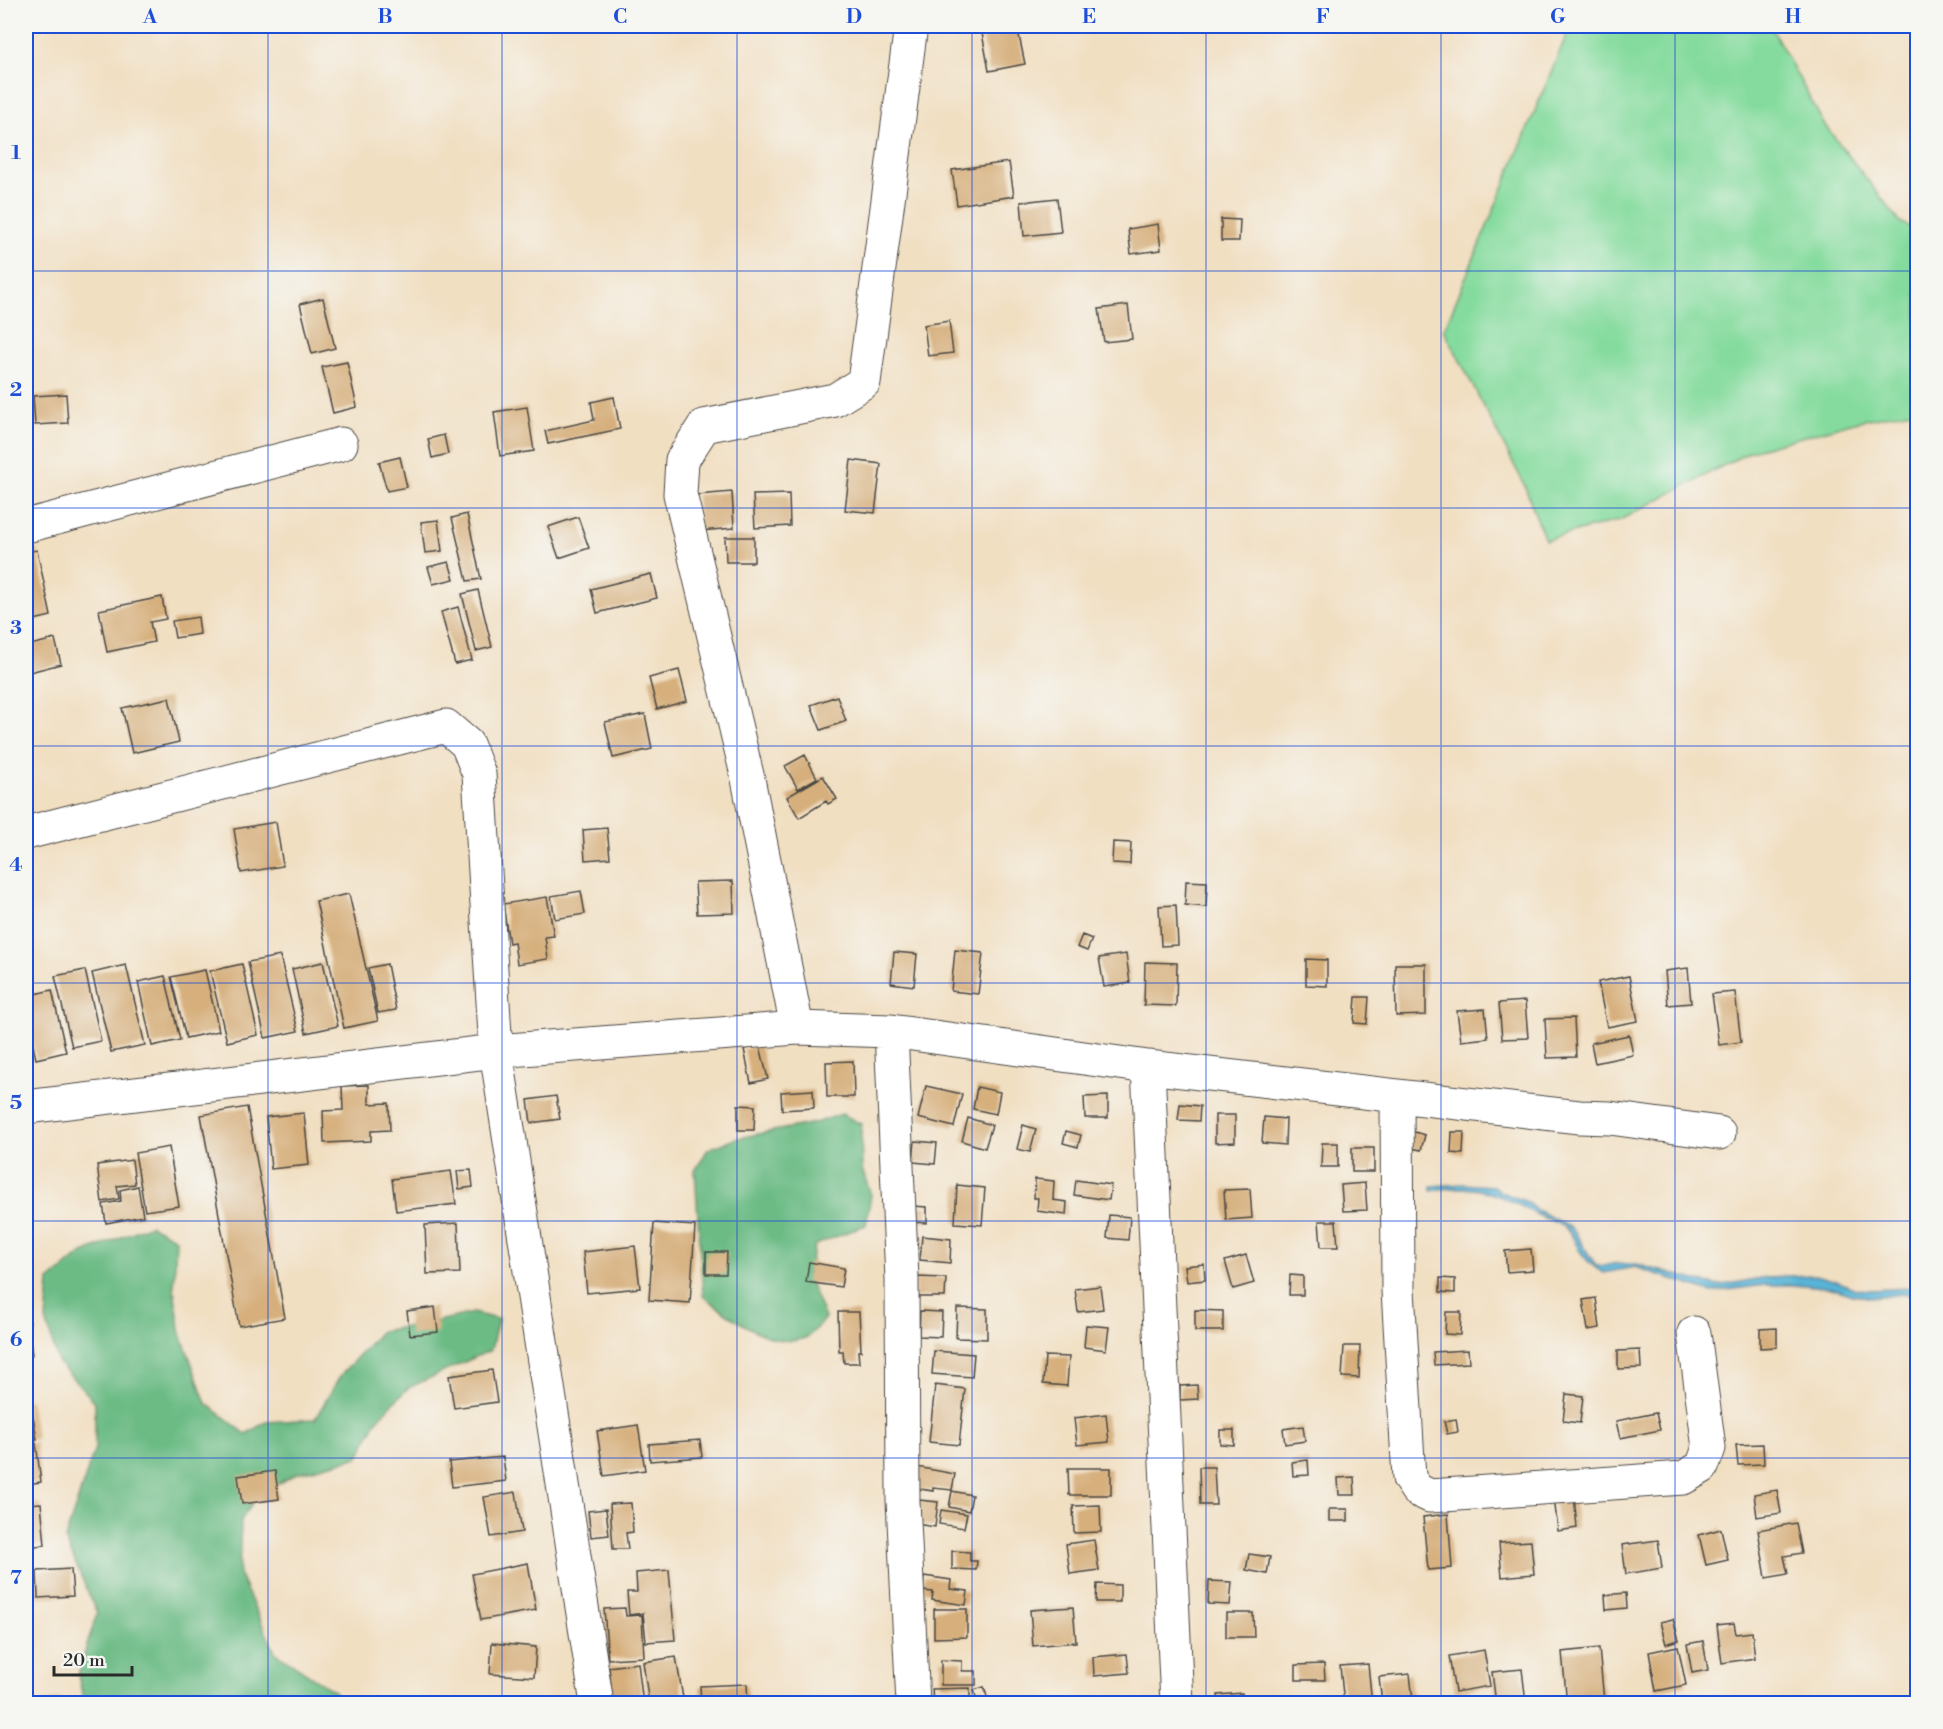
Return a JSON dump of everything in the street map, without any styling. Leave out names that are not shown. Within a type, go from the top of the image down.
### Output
[{"type":"street","points":[[796,1028],[748,779],[680,494],[682,460],[704,426],[835,400],[864,382],[911,26]]},
{"type":"street","points":[[26,526],[341,444]]},
{"type":"street","points":[[26,832],[446,726],[467,744],[479,774],[496,1051],[597,1704]]},
{"type":"street","points":[[26,1107],[496,1051],[796,1028],[891,1030],[1148,1067],[1397,1097],[1579,1117],[1610,1118],[1719,1133]]},
{"type":"street","points":[[891,1030],[902,1279],[903,1501],[913,1704]]},
{"type":"street","points":[[1148,1067],[1177,1704]]},
{"type":"street","points":[[1397,1097],[1398,1290],[1409,1478],[1417,1490],[1430,1496],[1683,1478],[1702,1467],[1709,1448],[1694,1333]]},
{"type":"green space","points":[[1569,29],[1772,29],[1824,124],[1900,222],[1917,230],[1917,410],[1858,421],[1751,451],[1620,520],[1545,540],[1524,484],[1444,330]]},
{"type":"green space","points":[[842,1114],[861,1124],[862,1169],[871,1195],[866,1225],[815,1245],[807,1275],[825,1318],[805,1338],[792,1341],[778,1340],[751,1329],[703,1296],[695,1171],[708,1149],[738,1138],[815,1123]]},
{"type":"green space","points":[[150,1225],[176,1239],[174,1289],[181,1334],[206,1403],[246,1434],[266,1422],[315,1419],[341,1375],[381,1331],[473,1313],[498,1319],[491,1350],[408,1388],[376,1421],[359,1457],[297,1473],[257,1496],[241,1520],[239,1574],[275,1652],[335,1692],[337,1703],[84,1703],[78,1675],[97,1613],[65,1539],[95,1448],[95,1402],[58,1362],[46,1320],[49,1281],[81,1254]]},
{"type":"water","points":[[1462,1184],[1493,1186],[1572,1228],[1595,1264],[1603,1266],[1618,1263],[1639,1265],[1718,1286],[1767,1277],[1815,1275],[1856,1289],[1910,1288],[1917,1290],[1917,1298],[1904,1294],[1869,1297],[1852,1295],[1832,1288],[1804,1285],[1765,1285],[1711,1292],[1635,1267],[1603,1273],[1585,1258],[1565,1228],[1510,1201],[1473,1189],[1431,1191],[1431,1186]]},
{"type":"building","points":[[1017,26],[1025,64],[989,71],[982,33]]},
{"type":"building","points":[[1009,162],[1014,196],[957,205],[952,170]]},
{"type":"building","points":[[1057,198],[1061,232],[1024,236],[1021,202]]},
{"type":"building","points":[[1221,219],[1240,220],[1239,241],[1221,241]]},
{"type":"building","points":[[1158,224],[1161,250],[1131,254],[1128,229]]},
{"type":"building","points":[[323,298],[335,348],[312,354],[300,304]]},
{"type":"building","points":[[1128,305],[1132,339],[1104,342],[1099,309]]},
{"type":"building","points":[[949,321],[953,353],[928,356],[924,325]]},
{"type":"building","points":[[347,362],[357,407],[333,413],[322,367]]},
{"type":"building","points":[[66,394],[68,423],[35,425],[33,396]]},
{"type":"building","points":[[614,397],[620,429],[548,444],[545,431],[594,420],[591,402]]},
{"type":"building","points":[[527,407],[534,451],[500,456],[494,412]]},
{"type":"building","points":[[444,435],[448,454],[432,458],[428,439]]},
{"type":"building","points":[[400,457],[407,487],[387,491],[379,462]]},
{"type":"building","points":[[851,460],[881,464],[875,513],[845,510]]},
{"type":"building","points":[[732,492],[734,528],[700,531],[697,495]]},
{"type":"building","points":[[789,494],[790,526],[755,528],[753,495]]},
{"type":"building","points":[[467,514],[481,579],[467,581],[452,518]]},
{"type":"building","points":[[578,517],[589,548],[559,558],[548,527]]},
{"type":"building","points":[[438,520],[442,551],[425,553],[421,522]]},
{"type":"building","points":[[725,537],[754,537],[754,562],[726,562]]},
{"type":"building","points":[[37,550],[51,616],[26,622],[26,552]]},
{"type":"building","points":[[449,562],[454,579],[433,584],[428,567]]},
{"type":"building","points":[[651,574],[657,598],[597,613],[591,589]]},
{"type":"building","points":[[478,590],[492,647],[476,651],[462,594]]},
{"type":"building","points":[[162,597],[166,619],[150,622],[154,642],[107,652],[99,610]]},
{"type":"building","points":[[458,607],[472,660],[455,664],[441,612]]},
{"type":"building","points":[[198,617],[200,634],[175,638],[172,621]]},
{"type":"building","points":[[55,639],[61,664],[26,673],[26,646]]},
{"type":"building","points":[[679,670],[687,701],[657,709],[649,678]]},
{"type":"building","points":[[837,696],[846,721],[821,730],[811,705]]},
{"type":"building","points":[[169,698],[179,742],[132,753],[122,708]]},
{"type":"building","points":[[645,714],[652,749],[613,758],[605,722]]},
{"type":"building","points":[[805,755],[817,778],[798,789],[785,766]]},
{"type":"building","points":[[823,776],[837,799],[828,804],[826,801],[799,818],[787,797]]},
{"type":"building","points":[[276,822],[283,866],[241,873],[234,829]]},
{"type":"building","points":[[607,828],[610,858],[585,860],[583,830]]},
{"type":"building","points":[[1113,842],[1131,843],[1130,864],[1112,863]]},
{"type":"building","points":[[733,881],[734,913],[697,914],[695,882]]},
{"type":"building","points":[[1186,881],[1207,882],[1206,907],[1185,905]]},
{"type":"building","points":[[581,891],[585,914],[555,919],[551,896]]},
{"type":"building","points":[[349,894],[378,1021],[344,1028],[316,901]]},
{"type":"building","points":[[547,897],[554,936],[545,937],[548,959],[517,964],[514,942],[509,943],[503,904]]},
{"type":"building","points":[[1176,905],[1178,945],[1161,946],[1159,906]]},
{"type":"building","points":[[1082,935],[1092,939],[1087,951],[1077,947]]},
{"type":"building","points":[[955,950],[983,953],[978,994],[951,991]]},
{"type":"building","points":[[894,952],[917,954],[914,986],[891,983]]},
{"type":"building","points":[[1126,954],[1130,983],[1104,987],[1099,958]]},
{"type":"building","points":[[280,956],[298,1031],[265,1038],[248,962]]},
{"type":"building","points":[[1306,959],[1327,960],[1327,986],[1306,985]]},
{"type":"building","points":[[323,962],[338,1026],[306,1033],[292,969]]},
{"type":"building","points":[[1145,962],[1177,963],[1176,1006],[1144,1005]]},
{"type":"building","points":[[242,964],[258,1035],[227,1042],[210,971]]},
{"type":"building","points":[[387,964],[396,1010],[378,1013],[368,968]]},
{"type":"building","points":[[1395,964],[1426,964],[1426,1015],[1396,1016]]},
{"type":"building","points":[[126,965],[145,1045],[111,1052],[92,973]]},
{"type":"building","points":[[1688,968],[1691,1003],[1668,1005],[1665,971]]},
{"type":"building","points":[[85,970],[101,1041],[72,1047],[55,976]]},
{"type":"building","points":[[205,970],[219,1031],[186,1038],[171,977]]},
{"type":"building","points":[[165,976],[180,1040],[152,1046],[138,982]]},
{"type":"building","points":[[1629,976],[1638,1021],[1607,1027],[1598,982]]},
{"type":"building","points":[[52,990],[66,1052],[36,1059],[26,1014],[26,996]]},
{"type":"building","points":[[1735,992],[1741,1042],[1719,1045],[1712,994]]},
{"type":"building","points":[[1356,997],[1369,997],[1367,1024],[1354,1023]]},
{"type":"building","points":[[1525,1001],[1528,1038],[1502,1039],[1499,1003]]},
{"type":"building","points":[[1485,1009],[1488,1038],[1461,1041],[1457,1011]]},
{"type":"building","points":[[1574,1018],[1576,1057],[1547,1058],[1545,1019]]},
{"type":"building","points":[[1629,1035],[1633,1055],[1595,1063],[1591,1043]]},
{"type":"building","points":[[760,1046],[768,1079],[751,1083],[744,1049]]},
{"type":"building","points":[[853,1061],[854,1097],[827,1097],[826,1062]]},
{"type":"building","points":[[369,1085],[369,1104],[389,1103],[390,1130],[371,1131],[371,1141],[324,1143],[323,1111],[343,1110],[342,1086]]},
{"type":"building","points":[[926,1086],[962,1094],[954,1127],[918,1118]]},
{"type":"building","points":[[977,1087],[1000,1092],[996,1114],[973,1109]]},
{"type":"building","points":[[813,1090],[814,1108],[782,1110],[781,1092]]},
{"type":"building","points":[[556,1096],[560,1119],[531,1123],[528,1100]]},
{"type":"building","points":[[1108,1096],[1108,1118],[1085,1118],[1084,1097]]},
{"type":"building","points":[[1180,1104],[1200,1106],[1199,1121],[1178,1120]]},
{"type":"building","points":[[738,1105],[755,1106],[754,1130],[738,1130]]},
{"type":"building","points":[[247,1107],[285,1318],[239,1326],[201,1115]]},
{"type":"building","points":[[304,1113],[309,1165],[271,1169],[266,1117]]},
{"type":"building","points":[[1215,1115],[1235,1115],[1235,1142],[1215,1143]]},
{"type":"building","points":[[1264,1117],[1286,1119],[1285,1145],[1262,1143]]},
{"type":"building","points":[[968,1118],[992,1125],[985,1148],[962,1141]]},
{"type":"building","points":[[1023,1125],[1036,1129],[1030,1152],[1017,1149]]},
{"type":"building","points":[[1066,1131],[1081,1135],[1078,1147],[1063,1143]]},
{"type":"building","points":[[1411,1131],[1425,1135],[1421,1150],[1407,1147]]},
{"type":"building","points":[[1452,1132],[1464,1132],[1463,1154],[1451,1153]]},
{"type":"building","points":[[915,1141],[937,1143],[935,1164],[913,1162]]},
{"type":"building","points":[[1322,1143],[1338,1143],[1338,1167],[1321,1167]]},
{"type":"building","points":[[169,1147],[179,1206],[145,1211],[135,1153]]},
{"type":"building","points":[[1352,1148],[1374,1148],[1374,1172],[1352,1172]]},
{"type":"building","points":[[132,1160],[135,1184],[117,1186],[119,1199],[102,1202],[97,1165]]},
{"type":"building","points":[[471,1170],[473,1187],[459,1189],[457,1171]]},
{"type":"building","points":[[451,1171],[456,1204],[396,1211],[392,1179]]},
{"type":"building","points":[[1035,1179],[1054,1181],[1053,1200],[1067,1202],[1066,1215],[1037,1211],[1038,1198],[1034,1198]]},
{"type":"building","points":[[1076,1180],[1111,1185],[1109,1200],[1074,1195]]},
{"type":"building","points":[[1365,1183],[1367,1210],[1343,1211],[1341,1185]]},
{"type":"building","points":[[957,1185],[985,1188],[982,1225],[955,1223]]},
{"type":"building","points":[[138,1186],[143,1216],[106,1223],[103,1204],[121,1201],[120,1190]]},
{"type":"building","points":[[1250,1189],[1252,1218],[1226,1220],[1224,1190]]},
{"type":"building","points":[[912,1206],[927,1207],[927,1223],[911,1222]]},
{"type":"building","points":[[1109,1215],[1130,1217],[1128,1240],[1107,1238]]},
{"type":"building","points":[[1319,1221],[1336,1221],[1338,1247],[1321,1247]]},
{"type":"building","points":[[458,1223],[460,1273],[427,1274],[425,1225]]},
{"type":"building","points":[[654,1223],[695,1226],[690,1303],[649,1300]]},
{"type":"building","points":[[922,1236],[951,1239],[950,1263],[920,1260]]},
{"type":"building","points":[[635,1246],[640,1288],[587,1293],[583,1252]]},
{"type":"building","points":[[1531,1249],[1533,1270],[1507,1272],[1505,1251]]},
{"type":"building","points":[[706,1252],[727,1252],[726,1274],[706,1274]]},
{"type":"building","points":[[1246,1255],[1254,1283],[1233,1289],[1225,1261]]},
{"type":"building","points":[[809,1262],[844,1268],[841,1287],[806,1282]]},
{"type":"building","points":[[1204,1264],[1205,1280],[1187,1282],[1185,1266]]},
{"type":"building","points":[[1290,1275],[1303,1276],[1303,1295],[1289,1295]]},
{"type":"building","points":[[916,1277],[946,1278],[945,1297],[915,1297]]},
{"type":"building","points":[[1440,1278],[1455,1279],[1455,1293],[1440,1292]]},
{"type":"building","points":[[1100,1286],[1103,1309],[1078,1312],[1075,1289]]},
{"type":"building","points":[[1596,1298],[1600,1328],[1588,1330],[1583,1300]]},
{"type":"building","points":[[26,1306],[30,1323],[26,1324]]},
{"type":"building","points":[[435,1307],[438,1332],[410,1335],[407,1311]]},
{"type":"building","points":[[957,1308],[987,1309],[987,1339],[956,1338]]},
{"type":"building","points":[[1195,1310],[1223,1311],[1223,1331],[1195,1331]]},
{"type":"building","points":[[920,1311],[942,1312],[941,1337],[919,1336]]},
{"type":"building","points":[[838,1312],[859,1312],[861,1351],[858,1351],[859,1363],[844,1363],[843,1351],[839,1351]]},
{"type":"building","points":[[1446,1312],[1461,1312],[1460,1335],[1445,1334]]},
{"type":"building","points":[[1086,1325],[1109,1327],[1106,1350],[1084,1347]]},
{"type":"building","points":[[26,1328],[28,1328],[32,1355],[26,1356]]},
{"type":"building","points":[[1777,1328],[1777,1347],[1760,1348],[1760,1329]]},
{"type":"building","points":[[1344,1346],[1360,1346],[1359,1378],[1342,1377]]},
{"type":"building","points":[[1468,1350],[1469,1363],[1434,1365],[1433,1352]]},
{"type":"building","points":[[1640,1350],[1641,1368],[1618,1369],[1618,1351]]},
{"type":"building","points":[[934,1351],[974,1354],[972,1377],[932,1374]]},
{"type":"building","points":[[1045,1356],[1069,1357],[1067,1386],[1043,1384]]},
{"type":"building","points":[[492,1370],[497,1402],[454,1408],[449,1376]]},
{"type":"building","points":[[935,1385],[965,1389],[959,1445],[929,1442]]},
{"type":"building","points":[[1197,1385],[1198,1399],[1180,1400],[1180,1386]]},
{"type":"building","points":[[1566,1394],[1583,1396],[1580,1423],[1563,1421]]},
{"type":"building","points":[[30,1399],[37,1439],[26,1440],[26,1400]]},
{"type":"building","points":[[1656,1413],[1660,1430],[1620,1438],[1616,1421]]},
{"type":"building","points":[[1106,1414],[1109,1442],[1077,1445],[1074,1418]]},
{"type":"building","points":[[1456,1419],[1458,1432],[1447,1434],[1444,1421]]},
{"type":"building","points":[[638,1425],[645,1470],[604,1476],[597,1431]]},
{"type":"building","points":[[1303,1426],[1305,1441],[1285,1444],[1283,1429]]},
{"type":"building","points":[[1220,1430],[1234,1430],[1234,1445],[1220,1444]]},
{"type":"building","points":[[700,1440],[702,1457],[650,1461],[649,1444]]},
{"type":"building","points":[[36,1443],[41,1482],[26,1484],[26,1444]]},
{"type":"building","points":[[1763,1444],[1764,1464],[1738,1465],[1736,1445]]},
{"type":"building","points":[[503,1457],[506,1481],[452,1487],[449,1462]]},
{"type":"building","points":[[1308,1460],[1309,1475],[1293,1476],[1292,1462]]},
{"type":"building","points":[[917,1467],[955,1474],[952,1490],[933,1488],[933,1491],[914,1488]]},
{"type":"building","points":[[1199,1467],[1214,1467],[1216,1505],[1200,1505]]},
{"type":"building","points":[[1068,1468],[1111,1468],[1111,1495],[1069,1495]]},
{"type":"building","points":[[275,1471],[279,1499],[242,1504],[238,1476]]},
{"type":"building","points":[[1354,1477],[1355,1495],[1339,1495],[1338,1478]]},
{"type":"building","points":[[1777,1490],[1781,1513],[1757,1517],[1754,1494]]},
{"type":"building","points":[[952,1491],[972,1495],[969,1511],[949,1507]]},
{"type":"building","points":[[516,1492],[522,1532],[491,1537],[484,1497]]},
{"type":"building","points":[[1574,1495],[1577,1528],[1558,1531],[1554,1497]]},
{"type":"building","points":[[919,1500],[938,1502],[935,1527],[916,1524]]},
{"type":"building","points":[[41,1503],[45,1545],[26,1547],[26,1504]]},
{"type":"building","points":[[631,1503],[633,1532],[626,1533],[628,1549],[613,1549],[610,1504]]},
{"type":"building","points":[[1100,1505],[1101,1532],[1074,1533],[1073,1506]]},
{"type":"building","points":[[606,1509],[609,1535],[591,1537],[588,1511]]},
{"type":"building","points":[[1329,1509],[1348,1509],[1348,1521],[1329,1521]]},
{"type":"building","points":[[941,1510],[967,1514],[964,1528],[939,1524]]},
{"type":"building","points":[[1448,1514],[1452,1568],[1428,1570],[1423,1517]]},
{"type":"building","points":[[1796,1523],[1802,1553],[1784,1556],[1788,1574],[1766,1578],[1758,1530]]},
{"type":"building","points":[[1721,1529],[1728,1560],[1706,1565],[1699,1535]]},
{"type":"building","points":[[1094,1540],[1099,1570],[1070,1574],[1066,1544]]},
{"type":"building","points":[[1658,1540],[1662,1568],[1626,1574],[1622,1545]]},
{"type":"building","points":[[1531,1541],[1534,1574],[1502,1577],[1499,1543]]},
{"type":"building","points":[[952,1551],[970,1552],[970,1561],[977,1561],[976,1570],[952,1569]]},
{"type":"building","points":[[1249,1554],[1270,1557],[1267,1574],[1246,1570]]},
{"type":"building","points":[[528,1563],[536,1610],[481,1620],[472,1574]]},
{"type":"building","points":[[71,1569],[73,1596],[38,1598],[37,1571]]},
{"type":"building","points":[[669,1570],[675,1640],[646,1642],[643,1613],[629,1615],[627,1592],[637,1592],[636,1573]]},
{"type":"building","points":[[924,1576],[951,1580],[950,1589],[968,1591],[966,1605],[932,1600],[933,1592],[923,1591]]},
{"type":"building","points":[[1209,1581],[1232,1582],[1230,1605],[1208,1604]]},
{"type":"building","points":[[1097,1584],[1120,1585],[1120,1602],[1096,1602]]},
{"type":"building","points":[[1626,1593],[1627,1608],[1606,1610],[1605,1595]]},
{"type":"building","points":[[1073,1607],[1076,1642],[1033,1646],[1030,1610]]},
{"type":"building","points":[[625,1608],[626,1616],[642,1615],[644,1657],[608,1659],[604,1609]]},
{"type":"building","points":[[934,1609],[967,1609],[967,1637],[934,1638]]},
{"type":"building","points":[[1226,1613],[1253,1613],[1254,1637],[1226,1637]]},
{"type":"building","points":[[1673,1619],[1679,1640],[1666,1644],[1660,1622]]},
{"type":"building","points":[[1734,1623],[1736,1634],[1752,1632],[1755,1658],[1722,1663],[1717,1625]]},
{"type":"building","points":[[1703,1641],[1708,1670],[1692,1673],[1687,1644]]},
{"type":"building","points":[[492,1643],[536,1647],[534,1677],[490,1674]]},
{"type":"building","points":[[1678,1646],[1686,1685],[1656,1691],[1649,1652]]},
{"type":"building","points":[[1599,1648],[1604,1701],[1567,1704],[1562,1652]]},
{"type":"building","points":[[1484,1650],[1490,1686],[1455,1692],[1449,1656]]},
{"type":"building","points":[[1127,1654],[1129,1673],[1094,1676],[1093,1657]]},
{"type":"building","points":[[676,1657],[684,1704],[649,1704],[643,1662]]},
{"type":"building","points":[[941,1660],[962,1661],[962,1671],[976,1671],[976,1685],[941,1685]]},
{"type":"building","points":[[638,1663],[643,1704],[613,1704],[609,1667]]},
{"type":"building","points":[[1324,1664],[1325,1680],[1296,1680],[1296,1665]]},
{"type":"building","points":[[1368,1664],[1372,1704],[1344,1704],[1340,1666]]},
{"type":"building","points":[[1522,1669],[1526,1704],[1496,1704],[1492,1672]]},
{"type":"building","points":[[1410,1674],[1413,1700],[1382,1703],[1379,1677]]},
{"type":"building","points":[[747,1684],[748,1704],[701,1704],[700,1686]]},
{"type":"building","points":[[984,1687],[989,1703],[978,1704],[974,1690]]},
{"type":"building","points":[[970,1688],[970,1704],[933,1704],[932,1689]]},
{"type":"building","points":[[1242,1693],[1243,1704],[1219,1704],[1218,1695]]},
{"type":"building","points":[[61,1698],[63,1704],[43,1704],[43,1703]]}]
